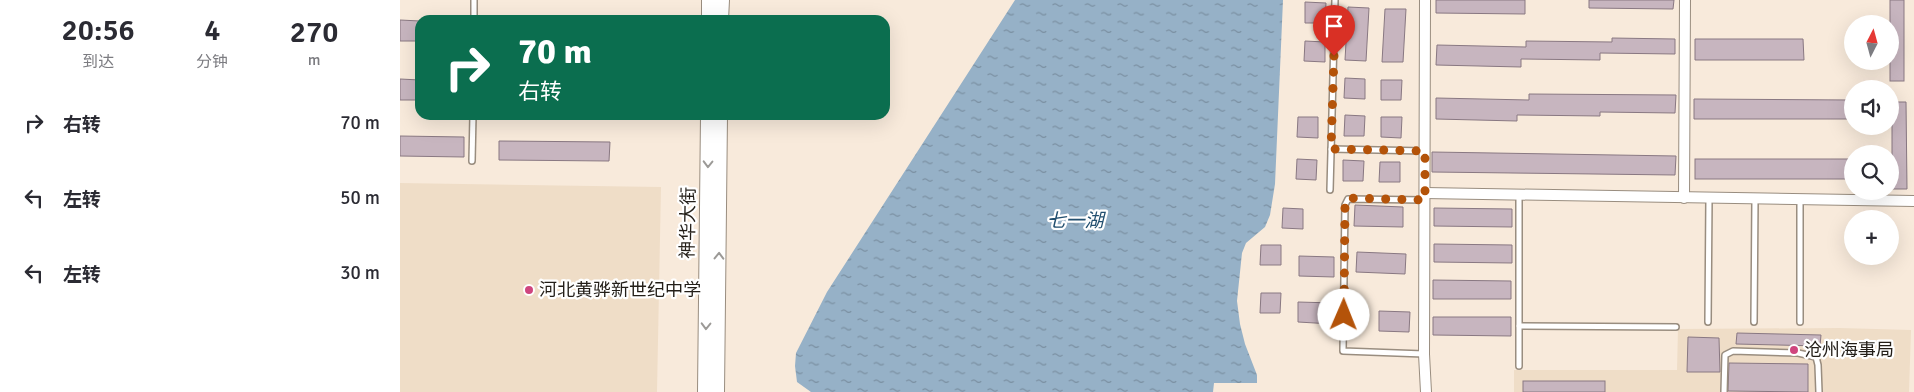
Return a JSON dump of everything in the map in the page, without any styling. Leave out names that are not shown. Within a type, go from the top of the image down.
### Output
[{"type":"main road","points":[[709,0],[709,15]]},
{"type":"main road","points":[[721,15],[722,0]]},
{"type":"main road","name":"神华大街","points":[[705,392],[708,120]]},
{"type":"main road","name":"神华大街","points":[[717,392],[720,120]]},
{"type":"street","points":[[1425,0],[1424,354],[1426,392]]},
{"type":"street","points":[[1684,198],[1685,0]]},
{"type":"street","points":[[1425,196],[1520,195],[1914,201]]},
{"type":"lane","points":[[474,0],[474,15]]},
{"type":"lane","points":[[1330,190],[1335,0]]},
{"type":"lane","points":[[472,160],[473,120]]},
{"type":"lane","points":[[1331,149],[1425,151]]},
{"type":"lane","points":[[1519,366],[1520,195]]},
{"type":"lane","points":[[1424,354],[1343,351],[1345,205],[1348,198],[1425,196]]},
{"type":"lane","points":[[1708,322],[1709,198]]},
{"type":"lane","points":[[1754,322],[1755,199]]},
{"type":"lane","points":[[1800,200],[1800,322]]},
{"type":"lane","points":[[1519,326],[1676,327]]},
{"type":"lane","points":[[1724,392],[1725,355],[1733,351],[1798,353],[1816,357],[1818,365],[1818,392]]},
{"type":"shaded area","name":"河北黄骅新世纪中学","points":[[400,183],[661,187],[657,392],[400,392]]},
{"type":"shaded area","name":"沧州海事局","points":[[1840,328],[1911,330],[1909,392],[1514,392],[1514,370],[1677,370],[1678,329]]},
{"type":"water","name":"七一湖","points":[[1015,0],[1283,0],[1275,184],[1270,215],[1265,227],[1246,243],[1242,253],[1237,301],[1240,324],[1245,344],[1257,375],[1257,383],[1214,383],[1213,392],[811,392],[797,382],[796,353],[827,292]]},
{"type":"building","points":[[1436,0],[1525,0],[1525,14],[1436,13]]},
{"type":"building","points":[[1589,0],[1674,0],[1673,9],[1589,8]]},
{"type":"building","points":[[1890,0],[1904,0],[1904,81],[1890,80],[1890,70],[1899,70],[1899,15],[1890,15]]},
{"type":"building","points":[[1305,2],[1326,3],[1325,23],[1305,23]]},
{"type":"building","points":[[1348,7],[1369,8],[1366,61],[1345,60]]},
{"type":"building","points":[[1385,9],[1406,9],[1403,62],[1382,62]]},
{"type":"building","points":[[400,20],[415,21],[415,41],[400,41]]},
{"type":"building","points":[[1612,38],[1675,39],[1675,54],[1600,53],[1600,60],[1521,59],[1521,67],[1436,65],[1437,45],[1526,47],[1526,41],[1612,42]]},
{"type":"building","points":[[1695,39],[1803,39],[1804,60],[1695,60]]},
{"type":"building","points":[[1305,41],[1325,42],[1325,62],[1304,61]]},
{"type":"building","points":[[1345,78],[1365,79],[1365,99],[1344,98]]},
{"type":"building","points":[[400,79],[415,80],[415,100],[400,100]]},
{"type":"building","points":[[1381,80],[1402,80],[1401,100],[1381,100]]},
{"type":"building","points":[[1529,94],[1676,95],[1675,113],[1600,112],[1600,116],[1517,115],[1517,121],[1436,119],[1436,98],[1529,100]]},
{"type":"building","points":[[1694,99],[1844,100],[1844,119],[1694,119]]},
{"type":"building","points":[[1899,102],[1906,102],[1907,189],[1899,189],[1899,145],[1892,145],[1892,135],[1899,135]]},
{"type":"building","points":[[1345,115],[1365,116],[1364,136],[1344,136]]},
{"type":"building","points":[[1298,117],[1318,117],[1318,138],[1297,137]]},
{"type":"building","points":[[1381,117],[1402,117],[1401,138],[1381,137]]},
{"type":"building","points":[[400,136],[464,137],[464,157],[400,156]]},
{"type":"building","points":[[499,141],[610,142],[609,161],[499,160]]},
{"type":"building","points":[[1432,152],[1676,156],[1675,175],[1432,172]]},
{"type":"building","points":[[1297,159],[1317,160],[1316,180],[1296,179]]},
{"type":"building","points":[[1695,159],[1844,159],[1844,179],[1695,179]]},
{"type":"building","points":[[1343,160],[1364,161],[1363,181],[1343,181]]},
{"type":"building","points":[[1380,162],[1400,162],[1400,182],[1379,182]]},
{"type":"building","points":[[1355,205],[1403,207],[1403,227],[1354,226]]},
{"type":"building","points":[[1283,208],[1303,209],[1303,229],[1282,228]]},
{"type":"building","points":[[1434,208],[1512,209],[1512,227],[1434,226]]},
{"type":"building","points":[[1434,244],[1512,245],[1512,263],[1434,262]]},
{"type":"building","points":[[1261,245],[1281,245],[1281,265],[1260,265]]},
{"type":"building","points":[[1357,252],[1406,254],[1405,274],[1356,272]]},
{"type":"building","points":[[1299,256],[1334,257],[1334,277],[1299,276]]},
{"type":"building","points":[[1433,280],[1511,281],[1511,299],[1433,299]]},
{"type":"building","points":[[1261,293],[1281,293],[1280,313],[1260,313]]},
{"type":"building","points":[[1298,302],[1333,303],[1332,324],[1298,322]]},
{"type":"building","points":[[1379,311],[1410,312],[1409,332],[1379,331]]},
{"type":"building","points":[[1433,317],[1511,317],[1511,336],[1433,335]]},
{"type":"building","points":[[1737,333],[1821,335],[1820,346],[1736,344]]},
{"type":"building","points":[[1688,337],[1719,338],[1720,372],[1687,372]]},
{"type":"building","points":[[1729,363],[1808,364],[1808,392],[1728,391]]},
{"type":"building","points":[[1523,381],[1605,381],[1605,392],[1523,392]]},
{"type":"place","name":"河北黄骅新世纪中学","points":[[529,290]]},
{"type":"place","name":"沧州海事局","points":[[1794,350]]},
{"type":"route","points":[[1334,56],[1331,149],[1425,151],[1425,200],[1348,198],[1345,205],[1344,315]]}]
